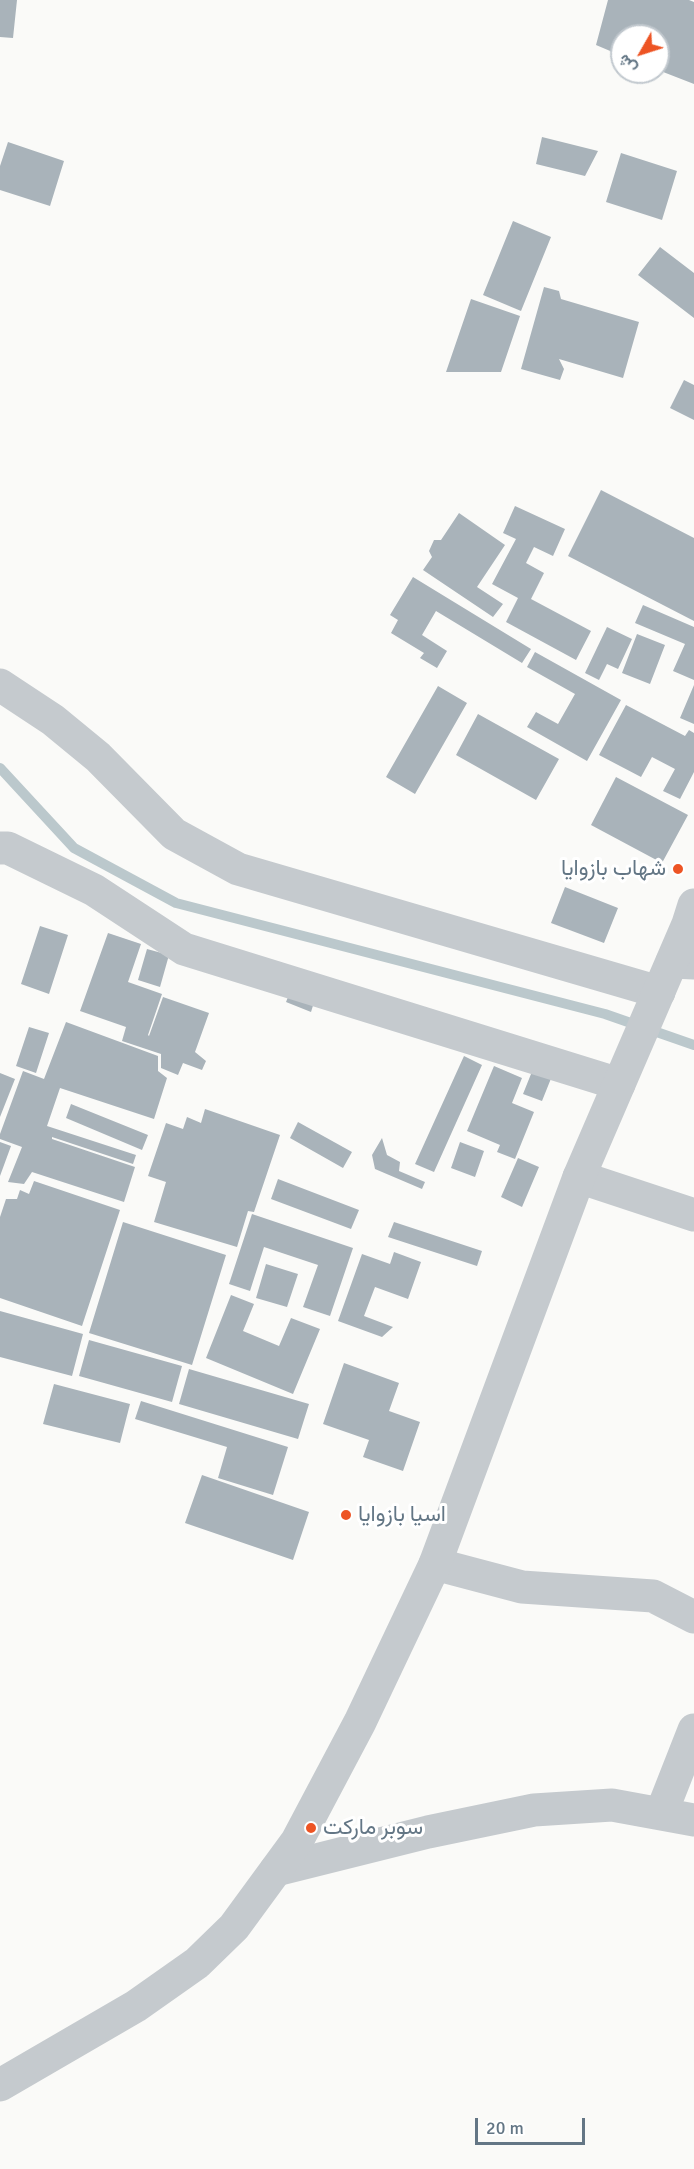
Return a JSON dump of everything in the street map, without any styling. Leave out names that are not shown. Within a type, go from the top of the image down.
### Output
[{"type":"street","points":[[0,685],[53,720],[98,757],[174,834],[238,869],[659,992]]},
{"type":"street","points":[[0,848],[8,849],[94,890],[184,949],[619,1084]]},
{"type":"street","points":[[0,2085],[136,2006],[197,1963],[234,1927],[297,1841],[360,1722],[435,1564],[579,1177],[659,992],[683,962],[694,905]]},
{"type":"street","points":[[579,1177],[694,1215]]},
{"type":"street","points":[[435,1564],[522,1587],[653,1596],[694,1617]]},
{"type":"street","points":[[662,1814],[694,1730]]},
{"type":"street","points":[[276,1870],[428,1832],[534,1810],[612,1805],[694,1820]]},
{"type":"building","points":[[0,0],[17,0],[13,38],[0,37]]},
{"type":"building","points":[[608,0],[689,0],[694,2],[694,84],[670,75],[670,24],[610,24],[610,51],[596,45]]},
{"type":"building","points":[[542,137],[598,151],[585,176],[536,164]]},
{"type":"building","points":[[8,142],[64,161],[50,206],[0,190],[0,166]]},
{"type":"building","points":[[621,153],[677,171],[662,220],[606,202]]},
{"type":"building","points":[[513,221],[551,237],[521,311],[483,295]]},
{"type":"building","points":[[660,247],[694,273],[694,318],[638,275]]},
{"type":"building","points":[[544,287],[559,291],[561,299],[639,322],[623,378],[559,359],[564,369],[560,380],[521,369]]},
{"type":"building","points":[[471,299],[520,316],[501,372],[446,372]]},
{"type":"building","points":[[684,380],[694,385],[694,420],[670,408]]},
{"type":"building","points":[[601,490],[694,538],[694,621],[568,556]]},
{"type":"building","points":[[515,506],[565,529],[553,556],[534,547],[526,563],[544,573],[531,599],[591,631],[576,660],[506,622],[518,598],[492,584],[516,539],[503,533]]},
{"type":"building","points":[[459,513],[505,545],[477,587],[503,604],[493,617],[423,570],[432,557],[429,551],[434,540],[441,540]]},
{"type":"building","points":[[413,577],[531,649],[522,663],[436,611],[422,635],[447,651],[437,668],[420,658],[424,653],[391,633],[398,620],[390,615]]},
{"type":"building","points":[[643,605],[694,627],[694,680],[673,671],[685,644],[635,623]]},
{"type":"building","points":[[607,627],[632,639],[618,669],[607,664],[599,680],[585,673]]},
{"type":"building","points":[[637,634],[665,645],[650,684],[622,673]]},
{"type":"building","points":[[535,652],[621,700],[587,761],[527,727],[536,712],[558,724],[575,694],[527,667]]},
{"type":"building","points":[[694,685],[694,724],[680,718]]},
{"type":"building","points":[[438,686],[467,703],[415,794],[386,777]]},
{"type":"building","points":[[626,705],[685,736],[689,730],[694,733],[694,772],[680,799],[663,791],[675,769],[652,757],[641,777],[599,755]]},
{"type":"building","points":[[478,714],[559,759],[536,800],[456,755]]},
{"type":"building","points":[[616,777],[688,815],[662,863],[591,825]]},
{"type":"building","points":[[565,887],[618,908],[604,943],[551,923]]},
{"type":"building","points":[[40,926],[68,935],[49,994],[21,984]]},
{"type":"building","points":[[108,933],[141,944],[128,982],[162,994],[149,1036],[163,997],[209,1013],[195,1052],[206,1061],[202,1070],[183,1063],[178,1075],[161,1068],[161,1054],[122,1041],[126,1027],[80,1011]]},
{"type":"building","points":[[147,949],[169,955],[160,987],[138,980]]},
{"type":"building","points":[[292,987],[316,996],[311,1012],[286,1002]]},
{"type":"building","points":[[66,1022],[158,1056],[158,1071],[167,1078],[154,1119],[60,1088],[47,1126],[136,1155],[133,1164],[52,1137],[52,1139],[135,1167],[124,1202],[32,1172],[24,1184],[8,1182],[22,1147],[0,1139],[0,1134],[23,1071],[44,1079]]},
{"type":"building","points":[[29,1027],[49,1033],[36,1073],[16,1066]]},
{"type":"building","points":[[464,1056],[482,1065],[434,1172],[415,1164]]},
{"type":"building","points":[[494,1066],[522,1078],[512,1103],[534,1112],[515,1159],[497,1152],[500,1145],[467,1131]]},
{"type":"building","points":[[533,1069],[552,1076],[542,1101],[523,1094]]},
{"type":"building","points":[[0,1073],[15,1079],[0,1117]]},
{"type":"building","points":[[71,1104],[148,1135],[142,1150],[66,1118]]},
{"type":"building","points":[[205,1109],[280,1135],[254,1212],[248,1211],[237,1247],[154,1222],[166,1182],[148,1176],[166,1123],[183,1129],[187,1117],[201,1123]]},
{"type":"building","points":[[298,1122],[352,1152],[343,1168],[290,1138]]},
{"type":"building","points":[[382,1138],[387,1155],[400,1162],[399,1171],[425,1182],[422,1189],[375,1169],[372,1155]]},
{"type":"building","points":[[0,1142],[11,1146],[0,1176]]},
{"type":"building","points":[[460,1142],[484,1151],[475,1177],[451,1168]]},
{"type":"building","points":[[518,1158],[539,1167],[522,1207],[501,1197]]},
{"type":"building","points":[[278,1179],[359,1210],[351,1229],[271,1199]]},
{"type":"building","points":[[34,1181],[120,1210],[82,1326],[0,1298],[0,1217],[6,1199],[17,1199],[20,1190],[29,1194]]},
{"type":"building","points":[[252,1214],[353,1248],[330,1316],[303,1307],[318,1265],[264,1247],[250,1291],[229,1284]]},
{"type":"building","points":[[123,1222],[226,1255],[192,1365],[89,1333]]},
{"type":"building","points":[[394,1222],[482,1251],[477,1266],[388,1237]]},
{"type":"building","points":[[394,1252],[421,1262],[408,1299],[375,1287],[364,1316],[393,1327],[382,1337],[338,1321],[362,1254],[390,1264]]},
{"type":"building","points":[[266,1264],[298,1274],[287,1307],[256,1298]]},
{"type":"building","points":[[231,1295],[254,1304],[243,1331],[279,1346],[291,1318],[320,1329],[293,1394],[206,1358]]},
{"type":"building","points":[[0,1311],[83,1334],[72,1376],[0,1357]]},
{"type":"building","points":[[89,1340],[182,1366],[172,1402],[79,1376]]},
{"type":"building","points":[[344,1363],[399,1383],[389,1411],[420,1422],[403,1471],[363,1457],[369,1440],[323,1424]]},
{"type":"building","points":[[189,1369],[309,1404],[298,1439],[179,1404]]},
{"type":"building","points":[[54,1384],[130,1404],[120,1443],[43,1424]]},
{"type":"building","points":[[141,1401],[288,1447],[273,1495],[218,1478],[227,1447],[135,1419]]},
{"type":"building","points":[[202,1475],[309,1512],[293,1560],[185,1523]]},
{"type":"waterway","points":[[0,768],[74,848],[176,903],[605,1014],[694,1045]]},
{"type":"place","name":"شهاب بازوايا","points":[[678,869]]},
{"type":"place","name":"اسيا بازوايا","points":[[346,1515]]},
{"type":"place","name":"سوبر ماركت","points":[[311,1828]]}]
